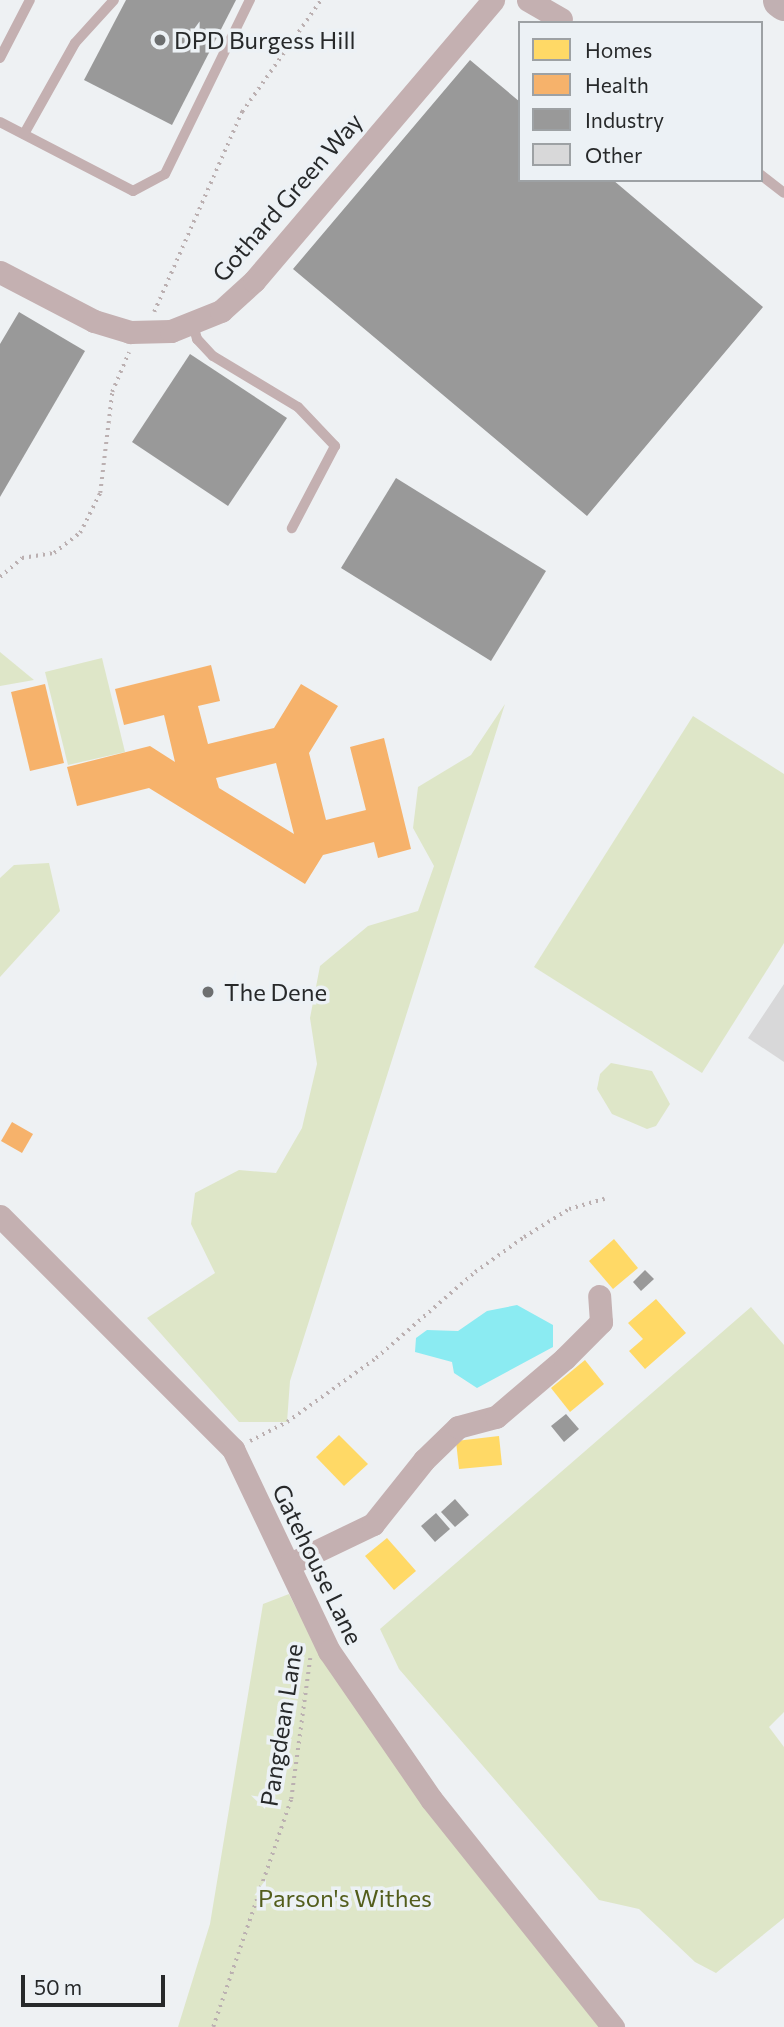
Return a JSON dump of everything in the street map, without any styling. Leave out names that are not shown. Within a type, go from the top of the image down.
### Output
[{"type":"street","name":"Gothard Green Way","points":[[0,272],[94,321],[130,332],[171,331],[193,325],[221,311],[254,281],[494,0]]},
{"type":"street","points":[[528,0],[564,21]]},
{"type":"street","name":"Gatehouse Lane","points":[[0,1216],[233,1449],[289,1564],[315,1627],[431,1799],[613,2027]]},
{"type":"street","points":[[289,1564],[373,1524],[424,1460],[458,1427],[495,1417],[565,1358],[601,1322],[599,1296]]},
{"type":"lane","points":[[0,58],[30,0]]},
{"type":"lane","points":[[24,134],[75,43],[114,0]]},
{"type":"lane","points":[[0,122],[133,191],[165,174],[250,0]]},
{"type":"lane","points":[[763,177],[784,193]]},
{"type":"lane","points":[[193,325],[197,340],[213,356],[298,407],[335,446],[292,528]]},
{"type":"path","points":[[0,577],[22,558],[54,553],[80,533],[100,493],[112,392],[130,350],[133,313],[154,312],[242,112],[321,0]]},
{"type":"path","points":[[233,1449],[287,1422],[376,1358],[475,1272],[524,1237],[569,1209],[605,1199]]},
{"type":"path","name":"Pangdean Lane","points":[[213,2027],[291,1799],[315,1627]]},
{"type":"green space","points":[[0,652],[34,680],[0,686]]},
{"type":"green space","points":[[102,658],[125,752],[68,765],[45,672]]},
{"type":"green space","points":[[505,704],[290,1381],[287,1422],[239,1422],[147,1318],[215,1273],[191,1224],[195,1193],[239,1170],[276,1173],[302,1128],[317,1064],[310,1018],[320,966],[368,926],[418,911],[434,866],[413,828],[418,787],[471,755]]},
{"type":"green space","points":[[693,716],[784,774],[784,943],[702,1073],[534,967]]},
{"type":"green space","points":[[49,863],[60,911],[0,977],[0,878],[14,865]]},
{"type":"green space","points":[[611,1063],[652,1071],[670,1104],[656,1126],[647,1129],[612,1114],[597,1089],[600,1074]]},
{"type":"green space","points":[[751,1307],[784,1345],[784,1712],[769,1727],[784,1747],[784,1918],[716,1973],[695,1962],[639,1909],[599,1900],[399,1669],[380,1629]]},
{"type":"green space","name":"Parson's Withes","points":[[289,1594],[299,1614],[613,2027],[178,2027],[210,1924],[263,1604]]},
{"type":"water","points":[[517,1305],[553,1325],[553,1347],[477,1388],[454,1373],[452,1362],[415,1352],[416,1338],[427,1330],[458,1331],[487,1311]]},
{"type":"building: Homes","points":[[614,1239],[638,1268],[613,1289],[589,1261]]},
{"type":"building: Homes","points":[[656,1299],[686,1333],[645,1369],[629,1351],[643,1339],[628,1323]]},
{"type":"building: Homes","points":[[585,1360],[604,1384],[570,1412],[551,1388]]},
{"type":"building: Homes","points":[[339,1435],[368,1464],[344,1486],[316,1457]]},
{"type":"building: Homes","points":[[499,1436],[502,1465],[459,1469],[456,1441]]},
{"type":"building: Homes","points":[[387,1538],[416,1571],[394,1590],[365,1556]]},
{"type":"building: Health","points":[[211,665],[220,701],[198,706],[208,744],[274,728],[301,684],[338,706],[309,753],[326,820],[366,810],[350,747],[384,738],[411,849],[378,858],[374,842],[323,855],[305,884],[149,788],[77,806],[67,767],[150,746],[175,762],[164,715],[124,725],[115,689]],"holes":[[[276,763],[294,834],[219,788],[216,778]]]},
{"type":"building: Health","points":[[45,684],[64,763],[30,771],[11,692]]},
{"type":"building: Health","points":[[12,1122],[33,1134],[22,1153],[1,1141]]},
{"type":"building: Industry","name":"DPD Burgess Hill","points":[[126,0],[236,0],[172,125],[84,80]]},
{"type":"building: Industry","points":[[470,60],[518,100],[518,182],[615,182],[763,307],[587,516],[293,269]]},
{"type":"building: Industry","points":[[19,312],[85,351],[0,497],[0,344]]},
{"type":"building: Industry","points":[[190,354],[287,418],[228,506],[132,442]]},
{"type":"building: Industry","points":[[396,478],[546,571],[491,661],[341,568]]},
{"type":"building: Industry","points":[[645,1270],[654,1279],[641,1291],[633,1282]]},
{"type":"building: Industry","points":[[566,1414],[579,1429],[564,1442],[551,1426]]},
{"type":"building: Industry","points":[[455,1499],[469,1515],[455,1527],[441,1512]]},
{"type":"building: Industry","points":[[436,1513],[450,1529],[435,1542],[421,1526]]},
{"type":"building: Other","points":[[784,984],[784,1062],[748,1038]]},
{"type":"place","name":"DPD Burgess Hill","points":[[160,40]]},
{"type":"place","name":"The Dene","points":[[208,992]]}]
